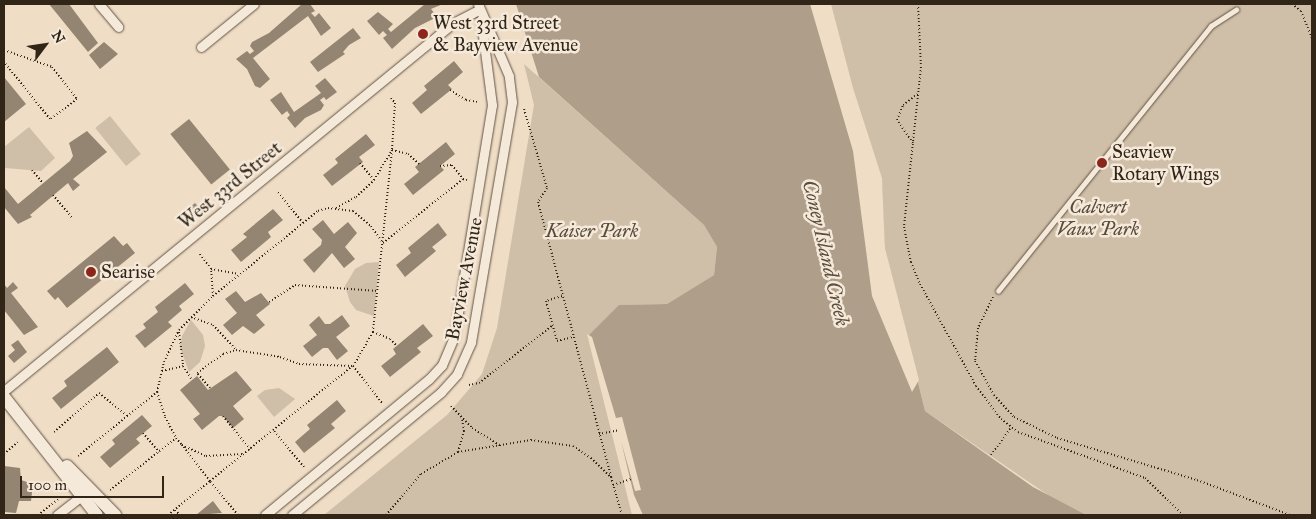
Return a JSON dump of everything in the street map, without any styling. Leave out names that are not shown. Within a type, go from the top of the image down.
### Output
[{"type":"main road","points":[[4,398],[85,492],[115,515]]},
{"type":"main road","points":[[85,492],[97,515]]},
{"type":"street","points":[[99,4],[118,27]]},
{"type":"street","points":[[201,47],[254,4]]},
{"type":"street","name":"West 33rd Street","points":[[4,391],[453,23],[479,7]]},
{"type":"street","name":"Bayview Avenue","points":[[265,515],[429,380],[442,365],[454,336],[492,105],[479,7]]},
{"type":"street","name":"Bayview Avenue","points":[[292,515],[441,392],[457,374],[471,342],[512,102],[510,76],[479,7]]},
{"type":"street","points":[[57,515],[85,492]]},
{"type":"lane","points":[[998,291],[1211,26],[1236,10]]},
{"type":"path","points":[[918,4],[919,93],[904,227],[911,262],[988,406],[1011,428],[1073,455],[1145,478],[1183,515]]},
{"type":"path","points":[[1292,4],[1301,11],[1312,38]]},
{"type":"path","points":[[4,50],[52,67],[77,99],[50,119],[4,62]]},
{"type":"path","points":[[450,90],[461,98],[478,102]]},
{"type":"path","points":[[913,143],[897,120],[902,104],[919,93]]},
{"type":"path","points":[[168,515],[353,366],[373,332],[392,150],[395,103],[391,98]]},
{"type":"path","points":[[524,109],[547,188],[538,202],[622,515]]},
{"type":"path","points":[[392,150],[408,154],[420,164]]},
{"type":"path","points":[[238,515],[176,438],[164,417],[157,392],[162,371],[179,330],[213,296],[318,211],[336,208],[356,197],[374,180],[392,150]]},
{"type":"path","points":[[360,163],[374,180]]},
{"type":"path","points":[[440,166],[452,165],[463,179],[467,180]]},
{"type":"path","points":[[32,170],[43,183]]},
{"type":"path","points":[[383,243],[463,179]]},
{"type":"path","points":[[277,191],[303,223]]},
{"type":"path","points":[[53,195],[73,219]]},
{"type":"path","points":[[336,208],[358,214],[371,226],[383,243]]},
{"type":"path","points":[[200,254],[211,269],[213,296]]},
{"type":"path","points":[[211,269],[240,274]]},
{"type":"path","points":[[269,302],[295,285],[378,292]]},
{"type":"path","points":[[998,291],[978,328],[975,361],[994,395],[1014,417],[1032,428],[1058,438],[1197,480],[1290,515]]},
{"type":"path","points":[[562,296],[546,301],[557,341],[573,337]]},
{"type":"path","points":[[190,317],[213,325],[236,350]]},
{"type":"path","points":[[469,386],[479,383],[553,325]]},
{"type":"path","points":[[179,330],[183,366],[192,380]]},
{"type":"path","points":[[373,332],[390,339],[397,346]]},
{"type":"path","points":[[210,388],[197,373],[223,354],[236,350],[280,357],[299,364],[353,366],[382,403]]},
{"type":"path","points":[[162,371],[183,366]]},
{"type":"path","points":[[78,456],[157,392]]},
{"type":"path","points":[[54,432],[99,394],[127,416]]},
{"type":"path","points":[[451,406],[462,418],[500,445]]},
{"type":"path","points":[[223,416],[250,449]]},
{"type":"path","points":[[458,452],[464,431],[462,418]]},
{"type":"path","points":[[991,455],[1011,428]]},
{"type":"path","points":[[273,430],[304,467]]},
{"type":"path","points":[[599,434],[619,430]]},
{"type":"path","points":[[144,433],[159,452]]},
{"type":"path","points":[[110,490],[176,438]]},
{"type":"path","points":[[386,515],[420,474],[458,452],[532,440],[562,442],[591,458],[611,477]]},
{"type":"path","points":[[4,454],[18,442]]},
{"type":"path","points":[[182,445],[206,456],[243,454]]},
{"type":"path","points":[[613,485],[632,479]]},
{"type":"path","points":[[38,515],[62,496]]},
{"type":"path","points":[[175,510],[180,515]]},
{"type":"green space","name":"Calvert Vaux Park","points":[[828,4],[1312,4],[1312,515],[1055,515],[1048,495],[925,411],[885,248],[882,178],[851,89]]},
{"type":"green space","name":"Kaiser Park","points":[[524,64],[704,225],[717,247],[714,275],[667,304],[619,305],[635,515],[324,515],[447,415],[482,374],[497,328],[534,105]]},
{"type":"green space","points":[[110,116],[141,154],[126,166],[95,128]]},
{"type":"green space","points":[[29,127],[55,158],[41,171],[5,168],[4,147]]},
{"type":"green space","points":[[379,262],[374,316],[356,310],[350,302],[345,286],[355,269],[366,263]]},
{"type":"green space","points":[[191,320],[203,335],[205,346],[200,362],[189,372],[180,347],[182,336]]},
{"type":"green space","points":[[279,388],[295,399],[274,417],[257,396],[265,390]]},
{"type":"water","name":"Coney Island Creek","points":[[516,4],[828,4],[851,89],[882,178],[885,248],[925,411],[1033,487],[1086,515],[635,515],[588,336],[619,305],[667,304],[714,275],[717,247],[704,225],[539,77]]},
{"type":"pier","points":[[810,4],[831,4],[853,88],[882,178],[885,248],[919,380],[912,392],[872,296],[853,151]]},
{"type":"pier","points":[[587,334],[592,337],[616,418],[622,417],[641,490],[635,491],[621,441],[634,495],[643,515],[632,515]]},
{"type":"building","points":[[49,4],[69,4],[98,43],[88,52]]},
{"type":"building","points":[[302,4],[310,4],[315,11],[311,13],[315,17],[319,13],[331,28],[321,36],[308,16],[253,58],[270,79],[260,88],[255,86],[247,69],[236,59],[247,51],[250,54],[254,51],[250,46],[252,42],[269,33]]},
{"type":"building","points":[[425,4],[443,4],[431,9],[435,14],[433,19],[415,28],[392,49],[383,38],[387,35],[383,31],[379,35],[367,21],[378,12],[393,24],[388,29],[391,32]]},
{"type":"building","points":[[353,28],[361,38],[349,45],[343,52],[345,54],[318,72],[310,62]]},
{"type":"building","points":[[104,42],[118,54],[100,69],[89,55]]},
{"type":"building","points":[[454,61],[463,72],[448,85],[452,89],[421,114],[412,103],[427,90],[424,86]]},
{"type":"building","points":[[4,77],[26,104],[4,122]]},
{"type":"building","points":[[325,78],[337,92],[326,100],[324,97],[320,100],[324,105],[321,110],[305,118],[295,128],[287,118],[290,115],[287,111],[282,115],[270,100],[281,92],[294,112],[321,93],[315,86]]},
{"type":"building","points":[[189,119],[230,170],[211,185],[170,134]]},
{"type":"building","points":[[87,131],[107,152],[73,179],[80,185],[73,191],[68,183],[30,215],[32,217],[18,224],[4,207],[4,187],[18,204],[70,161],[73,156],[69,143]]},
{"type":"building","points":[[366,134],[375,145],[359,157],[363,162],[332,186],[323,175],[338,163],[335,159]]},
{"type":"building","points":[[446,142],[455,154],[440,166],[444,170],[413,195],[404,184],[419,172],[415,167]]},
{"type":"building","points":[[195,203],[201,210],[189,220],[183,213]]},
{"type":"building","points":[[273,209],[283,220],[268,232],[271,237],[241,262],[231,250],[247,237],[243,234]]},
{"type":"building","points":[[323,220],[334,234],[348,222],[357,233],[345,247],[355,259],[344,268],[332,253],[314,273],[303,260],[321,245],[322,240],[312,229]]},
{"type":"building","points":[[438,223],[447,235],[432,247],[436,251],[405,277],[396,265],[411,253],[408,248]]},
{"type":"building","name":"Searise","points":[[114,236],[123,246],[127,243],[135,253],[67,308],[58,297],[55,300],[47,291]]},
{"type":"building","points":[[13,282],[18,288],[11,293],[38,327],[24,335],[4,310],[4,284],[7,288]]},
{"type":"building","points":[[185,283],[194,294],[179,306],[182,310],[168,322],[172,326],[145,348],[135,336],[146,328],[143,324],[158,312],[155,307]]},
{"type":"building","points":[[236,291],[245,302],[261,293],[270,304],[256,315],[265,325],[254,334],[243,326],[232,335],[223,325],[237,313],[225,299]]},
{"type":"building","points":[[342,315],[350,326],[336,337],[348,351],[337,360],[328,348],[323,348],[312,357],[303,346],[317,335],[309,325],[319,316],[325,324],[330,324]]},
{"type":"building","points":[[423,324],[433,336],[417,348],[421,352],[390,377],[381,366],[396,354],[393,349]]},
{"type":"building","points":[[18,340],[27,352],[14,363],[8,356],[15,350],[11,345]]},
{"type":"building","points":[[107,347],[119,362],[61,409],[52,398],[67,386],[64,381]]},
{"type":"building","points":[[236,371],[252,390],[233,406],[244,419],[233,428],[223,416],[219,416],[202,430],[193,419],[200,414],[180,390],[197,376],[208,390]]},
{"type":"building","points":[[337,400],[346,411],[331,424],[335,428],[304,453],[295,442],[310,429],[307,425]]},
{"type":"building","points":[[142,415],[152,426],[136,439],[140,443],[110,468],[100,457],[115,444],[112,440]]},
{"type":"building","points":[[4,466],[20,468],[21,480],[33,484],[31,501],[19,501],[16,513],[4,512]]},
{"type":"building","points":[[213,501],[222,513],[196,515]]},
{"type":"place","name":"West 33rd Street & Bayview Avenue","points":[[423,34]]},
{"type":"place","name":"Seaview Rotary Wings","points":[[1102,163]]},
{"type":"place","name":"Searise","points":[[91,272]]}]
